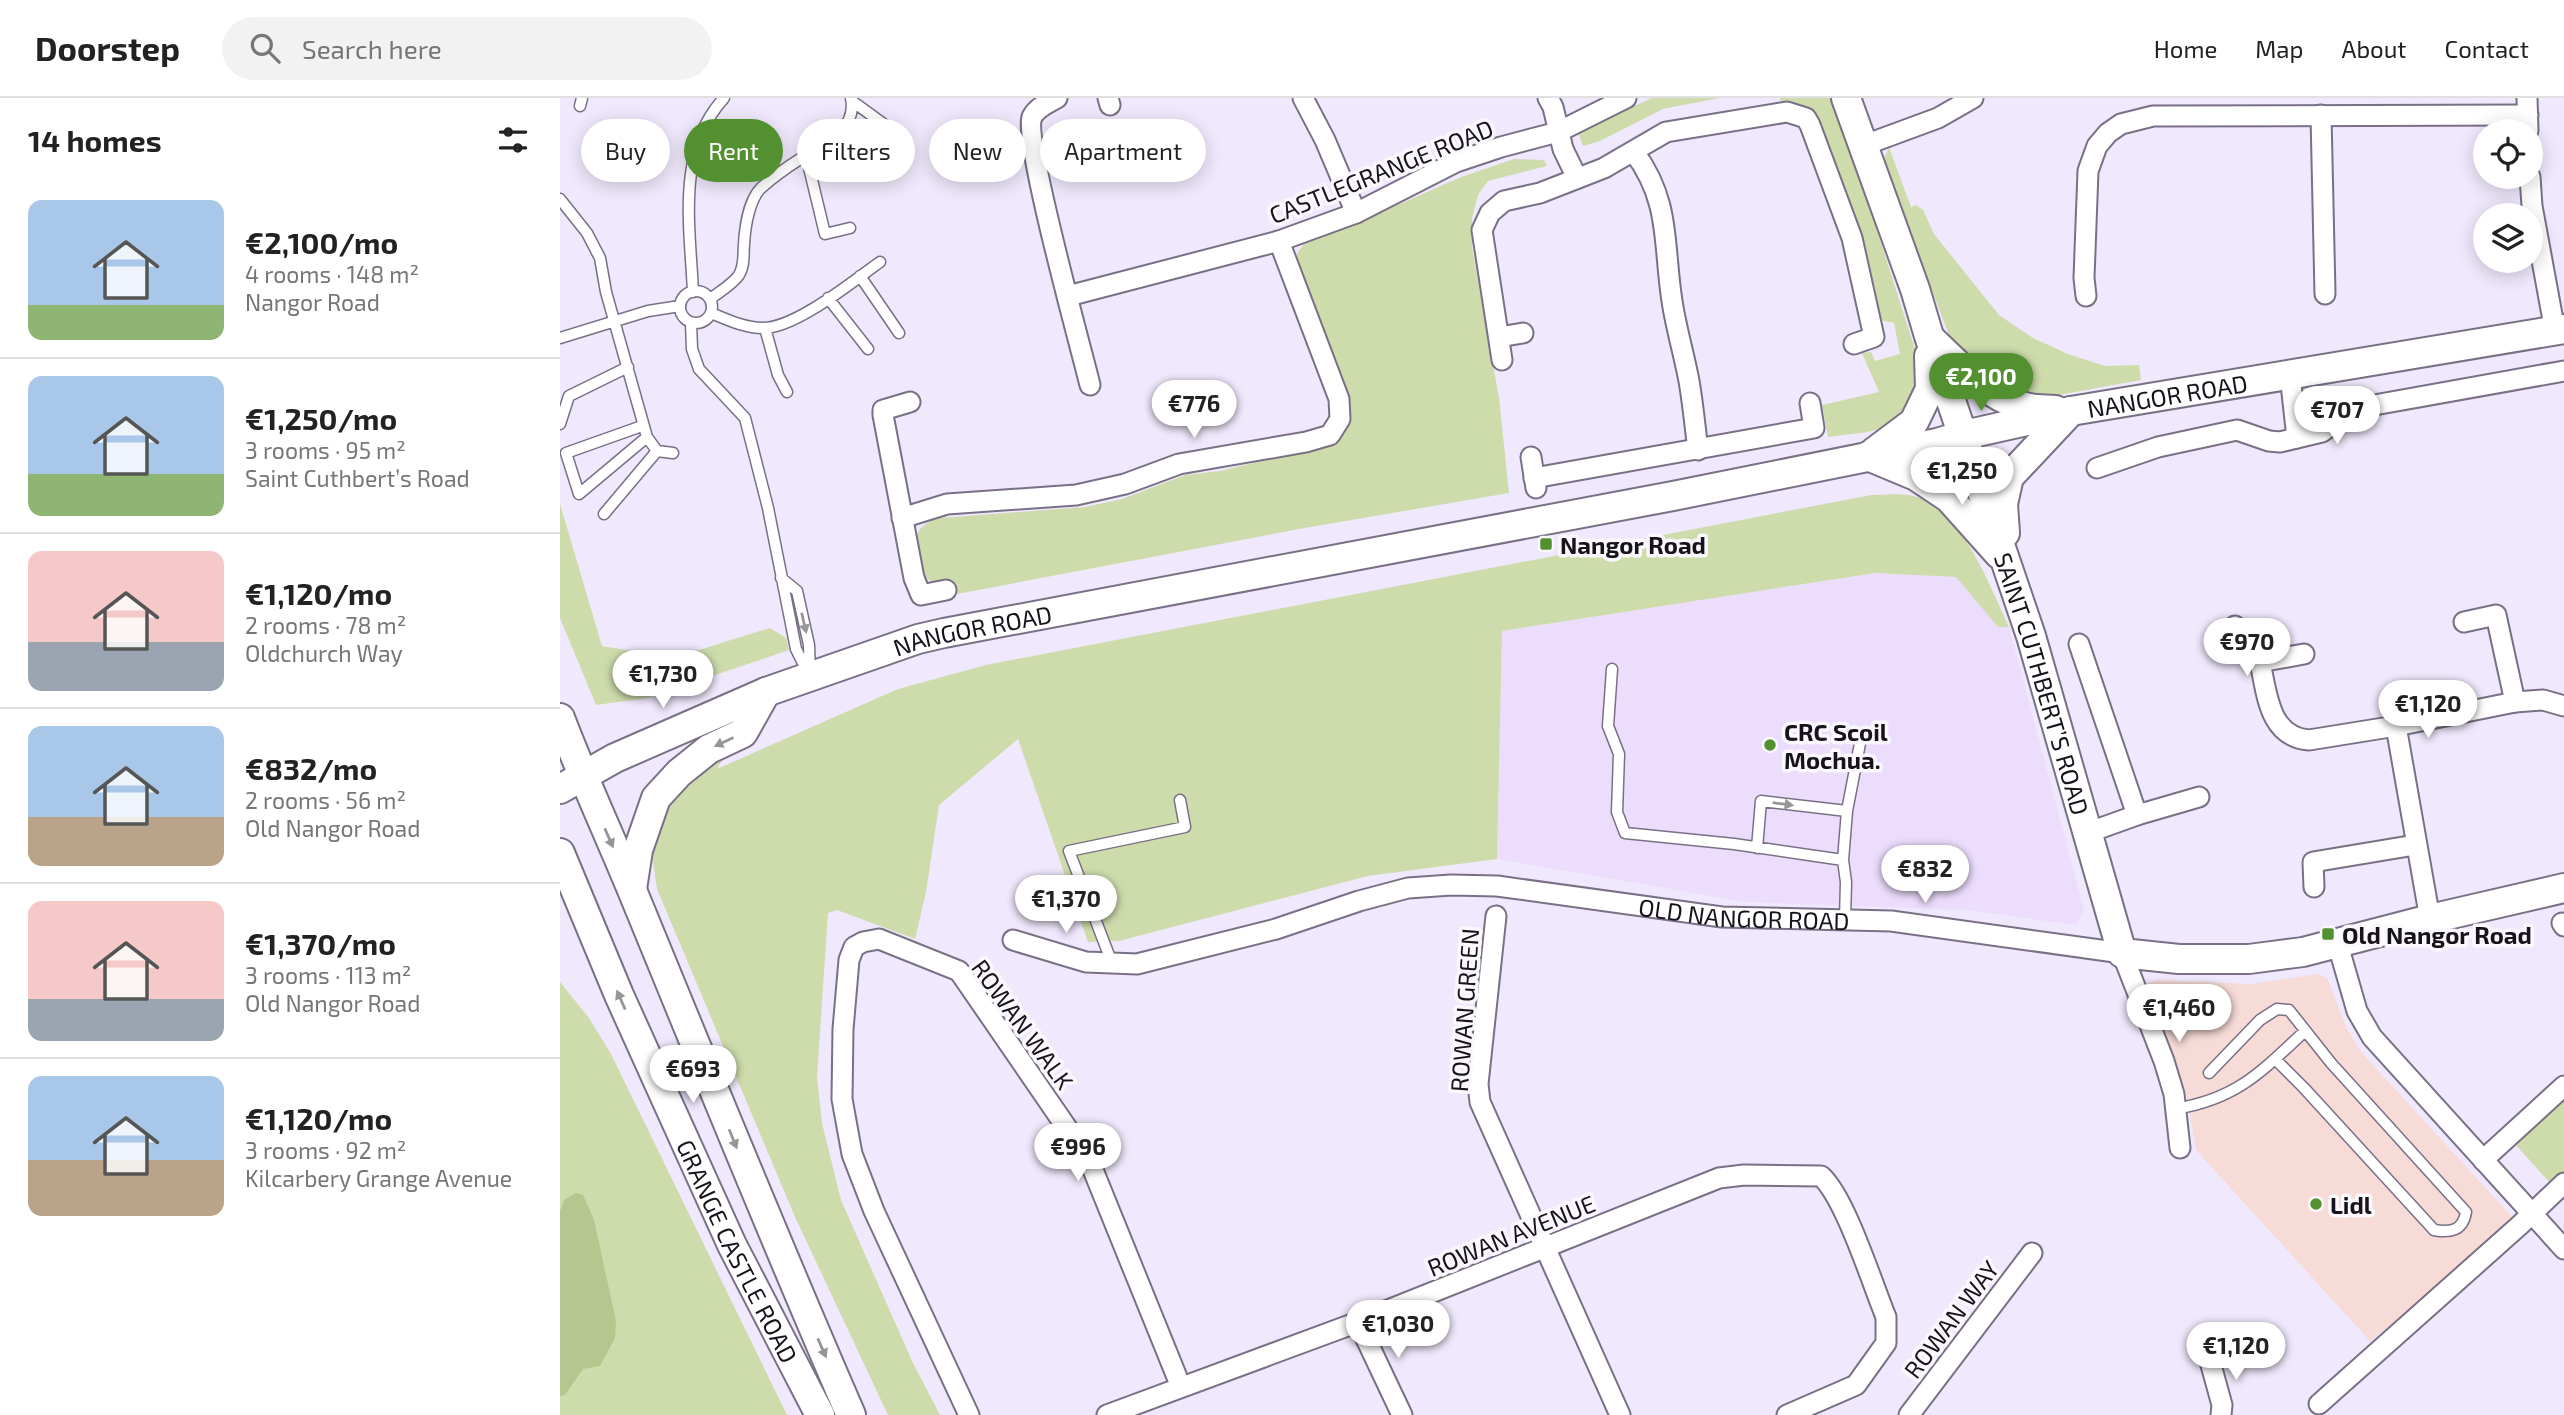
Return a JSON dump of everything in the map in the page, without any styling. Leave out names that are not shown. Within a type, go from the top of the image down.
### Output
[{"type":"main road","name":"SAINT CUTHBERT’S ROAD","points":[[1846,98],[1915,289],[2031,636],[2122,953]]},
{"type":"main road","name":"NANGOR ROAD","points":[[571,782],[615,758],[766,692],[918,639],[944,633],[1673,496],[1937,443],[2071,411],[2559,330]]},
{"type":"main road","points":[[1929,337],[1962,369],[1989,390],[2023,407],[2071,411]]},
{"type":"main road","points":[[1868,456],[1914,422],[1930,390],[1929,337]]},
{"type":"main road","points":[[2007,564],[2003,504],[2010,477],[2071,411]]},
{"type":"main road","points":[[1868,456],[1916,476],[1949,498],[2007,564]]},
{"type":"main road","points":[[632,889],[638,850],[656,798],[709,749],[743,733],[766,692]]},
{"type":"main road","name":"GRANGE CASTLE ROAD","points":[[560,718],[571,782],[632,889],[781,1255],[851,1415]]},
{"type":"main road","name":"GRANGE CASTLE ROAD","points":[[560,853],[592,934],[732,1245],[820,1415]]},
{"type":"main road","name":"OLD NANGOR ROAD","points":[[2122,953],[2179,959],[2249,959],[2338,945],[2430,919],[2564,888]]},
{"type":"main road","points":[[560,900],[566,903],[592,934]]},
{"type":"street","points":[[1058,98],[1040,107],[1031,118],[1031,133],[1045,207],[1090,385]]},
{"type":"street","points":[[1303,98],[1325,140],[1356,213]]},
{"type":"street","points":[[1548,98],[1553,107],[1563,149],[1577,178]]},
{"type":"street","name":"CASTLEGRANGE ROAD","points":[[1068,296],[1279,241],[1356,213],[1456,162],[1558,132],[1626,98]]},
{"type":"street","points":[[1862,146],[1938,118],[1973,98]]},
{"type":"street","points":[[1502,360],[1482,230],[1490,213],[1504,201],[1539,193],[1577,178],[1634,152],[1666,132],[1787,112],[1805,118],[1811,125],[1852,238],[1874,337],[1854,344]]},
{"type":"street","points":[[2321,115],[2325,294]]},
{"type":"street","points":[[2086,296],[2084,278],[2088,171],[2097,146],[2108,133],[2121,124],[2153,116],[2528,115]]},
{"type":"street","points":[[1634,152],[1646,168],[1657,191],[1667,237],[1672,300],[1689,383],[1698,450]]},
{"type":"street","points":[[2530,189],[2559,330]]},
{"type":"street","points":[[902,518],[947,504],[1076,495],[1125,484],[1179,464],[1306,442],[1329,435],[1340,419],[1339,399],[1279,241]]},
{"type":"street","points":[[1499,337],[1523,333]]},
{"type":"street","points":[[2097,468],[2158,447],[2237,430],[2280,442],[2322,432],[2352,409],[2564,371]]},
{"type":"street","points":[[2290,374],[2297,438]]},
{"type":"street","points":[[910,402],[883,410],[902,518],[914,578],[921,595],[946,590]]},
{"type":"street","points":[[1531,457],[1535,483],[1814,428],[1810,403]]},
{"type":"street","points":[[2464,622],[2496,615],[2515,702]]},
{"type":"street","points":[[2235,626],[2239,648],[2260,662],[2304,654]]},
{"type":"street","points":[[2079,644],[2137,815]]},
{"type":"street","points":[[2260,662],[2271,713],[2283,729],[2298,739],[2309,740],[2396,726],[2515,702],[2543,701],[2564,706]]},
{"type":"street","points":[[2396,726],[2430,919]]},
{"type":"street","points":[[2087,833],[2199,797]]},
{"type":"street","points":[[2314,887],[2313,862],[2415,845]]},
{"type":"street","name":"OLD NANGOR ROAD","points":[[1013,940],[1086,962],[1137,964],[1276,929],[1359,901],[1408,888],[1451,885],[1497,886],[1722,917],[1891,921],[2122,953]]},
{"type":"street","name":"ROWAN GREEN","points":[[1496,916],[1478,1084],[1480,1102],[1620,1415]]},
{"type":"street","name":"ROWAN WALK","points":[[969,1415],[913,1297],[852,1154],[842,1099],[843,1029],[849,960],[855,947],[863,942],[879,939],[959,971],[1098,1177],[1181,1387]]},
{"type":"street","points":[[2338,945],[2363,1025],[2564,1249]]},
{"type":"street","points":[[2122,953],[2174,1094],[2179,1148]]},
{"type":"street","points":[[2483,1160],[2564,1086]]},
{"type":"street","name":"ROWAN AVENUE","points":[[1107,1415],[1358,1322],[1718,1178],[1744,1175],[1821,1175],[1830,1184],[1844,1214],[1886,1317],[1886,1343],[1856,1385],[1787,1415]]},
{"type":"street","points":[[2319,1404],[2564,1183]]},
{"type":"street","name":"ROWAN WAY","points":[[1909,1415],[2032,1253]]},
{"type":"street","points":[[1358,1322],[1402,1415]]},
{"type":"street","points":[[2208,1354],[2221,1415]]},
{"type":"lane","points":[[693,292],[689,177],[696,148],[708,121],[724,98]]},
{"type":"lane","points":[[848,119],[852,100],[877,119]]},
{"type":"lane","points":[[710,299],[740,274],[744,264],[748,216],[758,191],[797,161]]},
{"type":"lane","points":[[812,182],[825,234],[850,228]]},
{"type":"lane","points":[[562,204],[587,233],[600,258],[606,292],[642,426],[657,451],[673,453]]},
{"type":"lane","points":[[711,313],[735,323],[765,328],[794,320],[880,262]]},
{"type":"lane","points":[[860,276],[899,333]]},
{"type":"lane","points":[[693,292],[702,293],[710,299],[711,313],[701,323],[691,323],[682,316],[680,306],[684,297],[693,292]]},
{"type":"lane","points":[[828,298],[868,349]]},
{"type":"lane","points":[[560,338],[648,311],[680,306]]},
{"type":"lane","points":[[691,323],[692,349],[699,369],[745,418],[768,508],[781,577],[797,591],[809,645],[810,676]]},
{"type":"lane","points":[[765,328],[778,375],[787,392]]},
{"type":"lane","points":[[560,424],[569,396],[628,367]]},
{"type":"lane","points":[[642,426],[566,453],[579,494],[647,437]]},
{"type":"lane","points":[[604,514],[657,451]]},
{"type":"lane","points":[[1612,669],[1608,726],[1619,754],[1617,812],[1625,834],[1843,860]]},
{"type":"lane","points":[[1846,919],[1843,860],[1847,811],[1862,733]]},
{"type":"lane","points":[[1112,964],[1069,850],[1185,827],[1180,800]]},
{"type":"lane","points":[[1756,848],[1762,801],[1847,811]]},
{"type":"lane","points":[[2209,1073],[2260,1020],[2277,1009],[2289,1010],[2331,1063],[2466,1212],[2465,1220],[2459,1228],[2448,1233],[2434,1230],[2275,1059]]},
{"type":"lane","points":[[2175,1109],[2219,1098],[2251,1081],[2305,1031]]},
{"type":"shaded area","name":"CRC Scoil Mochua.","points":[[1875,573],[1956,577],[1998,626],[2009,627],[2084,910],[2076,925],[1968,910],[1746,902],[1497,859],[1502,631]]},
{"type":"shaded area","points":[[2318,974],[2327,978],[2347,1029],[2361,1052],[2513,1218],[2442,1283],[2370,1341],[2196,1150],[2186,1092],[2147,983],[2158,980],[2252,984]]},
{"type":"green space","points":[[1652,98],[1719,98],[1663,109],[1600,141],[1583,146],[1578,132]]},
{"type":"green space","points":[[1780,98],[1831,98],[1862,184],[1923,374],[1905,414],[1898,421],[1879,429],[1828,437],[1822,405],[1879,392],[1862,353],[1871,352],[1875,361],[1900,354],[1894,323],[1880,320],[1860,231],[1819,120],[1803,105],[1781,101]]},
{"type":"green space","points":[[1889,147],[1911,207],[1916,205],[1923,210],[1934,234],[1999,315],[2033,338],[2068,354],[2105,366],[2139,365],[2141,380],[2048,397],[2006,390],[1952,343],[1883,161]]},
{"type":"green space","points":[[1514,159],[1544,160],[1547,166],[1488,181],[1478,195],[1472,218],[1472,247],[1499,398],[1509,493],[1299,529],[952,595],[923,576],[916,549],[917,534],[921,528],[939,518],[1085,507],[1122,499],[1185,475],[1220,471],[1307,450],[1345,399],[1297,253],[1305,243],[1461,177]]},
{"type":"green space","points":[[1871,495],[1914,496],[1935,506],[1950,519],[1974,554],[2009,627],[1998,627],[1956,577],[1875,573],[1502,631],[1497,859],[1368,876],[1119,941],[1088,942],[1018,739],[939,805],[926,892],[915,939],[837,910],[828,913],[817,1077],[822,1123],[841,1200],[912,1361],[940,1415],[888,1415],[795,1217],[657,889],[651,849],[658,823],[677,791],[728,750],[717,769],[898,689],[986,665]]},
{"type":"green space","points":[[560,504],[602,646],[673,658],[770,628],[786,638],[789,650],[647,698],[596,705],[560,618]]},
{"type":"green space","points":[[560,982],[589,1018],[611,1054],[787,1415],[560,1415]]},
{"type":"green space","points":[[2564,1097],[2564,1173],[2551,1184],[2514,1143]]},
{"type":"green space","points":[[576,1193],[583,1195],[594,1220],[616,1321],[615,1338],[600,1366],[583,1369],[565,1395],[560,1396],[560,1211],[564,1200]]},
{"type":"place","name":"Nangor Road","points":[[1546,544]]},
{"type":"place","name":"CRC Scoil Mochua.","points":[[1770,745]]},
{"type":"place","name":"Old Nangor Road","points":[[2328,934]]},
{"type":"place","name":"Lidl","points":[[2316,1204]]}]
